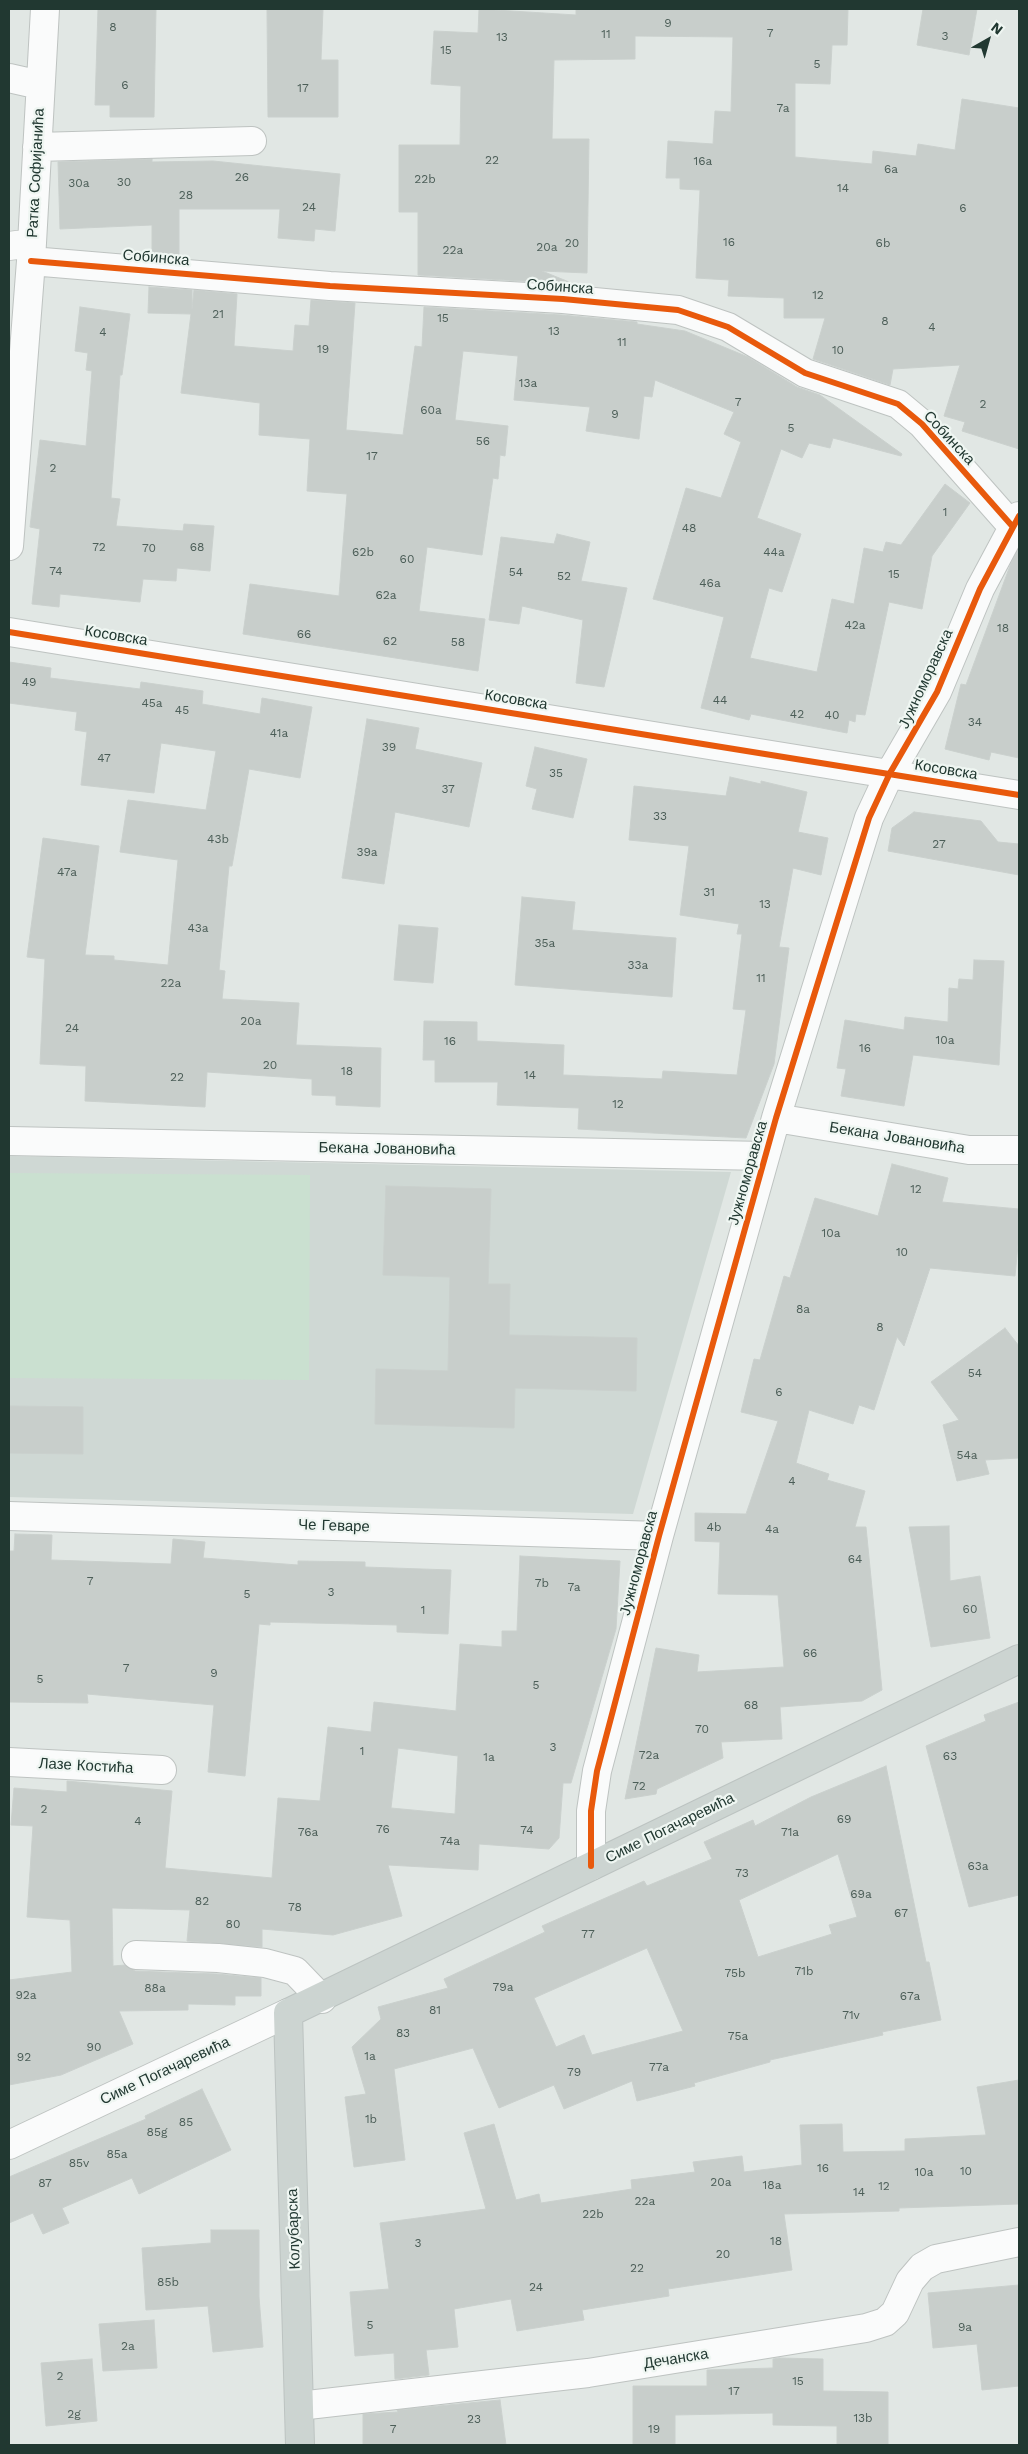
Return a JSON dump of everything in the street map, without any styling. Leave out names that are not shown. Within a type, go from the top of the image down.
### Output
[{"type":"main road","name":"Симе Погачаревића","points":[[288,2013],[322,1999],[1019,1659]]},
{"type":"main road","name":"Колубарска","points":[[288,2013],[300,2445]]},
{"type":"street","name":"Ратка Софијанића","points":[[9,546],[24,250],[37,146],[45,9]]},
{"type":"street","points":[[9,78],[40,85]]},
{"type":"street","points":[[37,146],[252,141]]},
{"type":"street","name":"Собинска","points":[[24,250],[330,286],[563,299],[678,310],[728,328],[804,373],[898,404],[922,424],[1016,522]]},
{"type":"street","name":"Јужноморавска","points":[[592,1866],[591,1811],[598,1771],[659,1536],[776,1118],[869,818],[890,773],[937,692],[980,589],[1016,522]]},
{"type":"street","name":"Косовска","points":[[9,632],[1019,795]]},
{"type":"street","name":"Бекана Јовановића","points":[[776,1118],[969,1150],[1019,1150]]},
{"type":"street","name":"Бекана Јовановића","points":[[9,1141],[765,1156]]},
{"type":"street","name":"Че Геваре","points":[[9,1516],[659,1536]]},
{"type":"street","name":"Лазе Костића","points":[[9,1762],[162,1770]]},
{"type":"street","points":[[136,1955],[218,1958],[265,1963],[296,1971],[322,1999]]},
{"type":"street","name":"Симе Погачаревића","points":[[9,2145],[288,2013]]},
{"type":"street","name":"Дечанска","points":[[299,2406],[588,2373],[866,2328],[885,2322],[895,2313],[910,2281],[922,2266],[936,2259],[1019,2242]]},
{"type":"shaded area","points":[[9,1156],[731,1172],[633,1514],[9,1497]]},
{"type":"green space","points":[[9,1173],[310,1175],[309,1380],[9,1378]]},
{"type":"building","points":[[98,9],[156,9],[154,117],[110,117],[110,105],[95,105]]},
{"type":"building","points":[[267,9],[323,9],[321,60],[338,60],[338,117],[268,117]]},
{"type":"building","points":[[479,9],[576,15],[576,9],[848,9],[847,45],[832,45],[830,84],[795,83],[795,157],[872,164],[873,151],[916,156],[918,144],[955,150],[962,99],[1019,108],[1019,449],[962,431],[965,422],[944,416],[960,365],[893,369],[890,385],[813,359],[825,318],[784,318],[784,298],[728,296],[729,280],[696,278],[700,190],[680,189],[680,178],[666,178],[668,141],[713,144],[715,111],[731,112],[733,37],[635,36],[635,59],[554,60],[552,139],[589,139],[587,273],[542,271],[574,284],[418,275],[418,212],[399,212],[399,145],[460,145],[461,86],[431,84],[434,31],[478,33]]},
{"type":"building","points":[[923,9],[977,9],[969,55],[917,45]]},
{"type":"building","points":[[152,159],[152,162],[213,161],[340,174],[335,231],[315,229],[314,241],[278,238],[280,209],[179,209],[179,258],[152,255],[152,225],[60,229],[58,162]]},
{"type":"building","points":[[149,287],[192,290],[192,309],[194,290],[237,294],[234,346],[293,351],[295,325],[309,326],[311,300],[355,303],[346,430],[403,435],[415,346],[422,347],[424,307],[562,315],[637,322],[637,324],[685,331],[748,357],[797,387],[820,395],[902,454],[901,456],[833,438],[830,448],[809,443],[802,458],[781,449],[757,518],[801,534],[782,592],[769,588],[750,658],[817,672],[832,599],[854,604],[864,548],[883,552],[886,542],[901,545],[945,484],[970,503],[932,556],[922,609],[889,602],[865,715],[856,714],[855,722],[849,720],[847,733],[751,714],[749,720],[701,708],[724,617],[653,599],[686,488],[721,498],[741,442],[724,434],[734,412],[655,380],[652,397],[644,396],[639,439],[586,431],[590,407],[514,400],[518,356],[463,351],[455,420],[508,426],[505,456],[500,455],[498,479],[493,478],[482,555],[427,547],[419,611],[485,619],[478,671],[243,634],[250,584],[339,596],[347,494],[307,491],[310,439],[259,435],[260,403],[181,393],[191,314],[148,313]]},
{"type":"building","points":[[80,307],[130,314],[122,375],[120,375],[111,498],[120,499],[116,526],[183,531],[184,524],[214,526],[210,571],[177,568],[176,581],[143,579],[140,602],[60,594],[59,607],[32,604],[40,529],[30,527],[40,440],[86,446],[92,371],[86,370],[88,353],[75,351]]},
{"type":"building","points":[[557,534],[590,542],[581,581],[627,588],[604,687],[576,683],[583,620],[522,606],[519,624],[489,620],[501,537],[554,544]]},
{"type":"building","points":[[1018,550],[1019,758],[991,752],[989,760],[945,749],[961,684],[966,685],[1011,563]]},
{"type":"building","points":[[9,662],[51,668],[50,678],[140,689],[141,682],[203,691],[202,704],[260,714],[262,698],[312,707],[300,778],[249,769],[232,866],[229,866],[219,970],[225,971],[222,999],[299,1003],[296,1045],[381,1048],[380,1107],[336,1105],[336,1096],[312,1095],[312,1079],[207,1072],[205,1107],[85,1101],[86,1066],[40,1064],[45,959],[27,957],[43,838],[99,846],[85,955],[114,956],[114,960],[168,965],[178,860],[120,852],[128,800],[206,810],[216,751],[161,743],[154,793],[81,785],[87,732],[75,730],[77,712],[9,703]]},
{"type":"building","points":[[367,719],[419,728],[415,749],[482,763],[469,827],[395,812],[384,884],[342,878]]},
{"type":"building","points":[[535,747],[587,759],[573,818],[532,809],[537,789],[526,786]]},
{"type":"building","points":[[730,777],[761,784],[761,781],[807,792],[798,832],[828,838],[821,875],[793,868],[779,947],[789,948],[774,1064],[746,1138],[578,1129],[579,1108],[497,1105],[498,1082],[435,1082],[435,1060],[423,1060],[424,1021],[477,1022],[477,1041],[564,1045],[563,1075],[662,1079],[663,1071],[737,1075],[746,1010],[733,1009],[742,934],[737,934],[739,924],[680,915],[689,846],[629,840],[634,786],[726,796]]},
{"type":"building","points":[[914,812],[981,821],[998,842],[1019,844],[1019,875],[888,851],[892,828]]},
{"type":"building","points":[[522,897],[575,902],[572,930],[676,938],[672,997],[515,985]]},
{"type":"building","points":[[399,925],[438,928],[433,983],[394,980]]},
{"type":"building","points":[[974,960],[1004,961],[999,1065],[913,1055],[904,1106],[841,1096],[846,1069],[837,1068],[845,1020],[904,1030],[905,1017],[948,1022],[949,988],[958,989],[959,979],[973,980]]},
{"type":"building","points":[[892,1164],[948,1178],[942,1202],[1019,1209],[1019,1234],[1015,1276],[930,1268],[904,1346],[897,1337],[874,1410],[859,1405],[853,1424],[809,1410],[796,1463],[829,1474],[827,1480],[865,1491],[855,1527],[866,1527],[882,1690],[862,1701],[780,1707],[782,1739],[721,1742],[723,1758],[657,1789],[656,1794],[625,1799],[656,1648],[699,1655],[697,1672],[784,1667],[778,1595],[718,1594],[720,1542],[695,1541],[695,1513],[746,1514],[778,1421],[741,1412],[754,1359],[760,1360],[784,1276],[790,1278],[815,1198],[878,1216]]},
{"type":"building","points":[[386,1186],[491,1189],[488,1284],[510,1284],[509,1335],[637,1338],[636,1391],[515,1388],[514,1428],[375,1424],[376,1369],[448,1371],[450,1277],[383,1275]]},
{"type":"building","points":[[1005,1328],[1019,1346],[1019,1458],[985,1460],[989,1474],[957,1481],[943,1425],[959,1420],[931,1382]]},
{"type":"building","points":[[9,1406],[83,1407],[83,1454],[9,1453]]},
{"type":"building","points":[[949,1526],[950,1581],[980,1576],[990,1638],[931,1647],[909,1527]]},
{"type":"building","points":[[15,1534],[52,1535],[51,1560],[171,1564],[173,1539],[205,1542],[203,1558],[298,1565],[298,1561],[365,1562],[365,1567],[451,1570],[448,1634],[397,1632],[397,1625],[270,1622],[270,1625],[259,1624],[245,1776],[208,1772],[214,1705],[87,1694],[88,1703],[9,1702],[9,1551],[14,1551]]},
{"type":"building","points":[[520,1556],[620,1561],[616,1629],[571,1783],[563,1783],[559,1838],[549,1849],[479,1844],[478,1870],[388,1865],[402,1916],[333,1935],[262,1929],[262,1947],[187,1941],[190,1910],[112,1908],[113,1966],[125,1965],[135,1971],[217,1974],[261,1978],[261,1996],[235,1996],[235,2005],[188,2004],[188,2010],[119,2011],[133,2044],[61,2075],[9,2085],[9,1980],[72,1972],[70,1920],[27,1917],[33,1826],[11,1825],[14,1788],[67,1792],[67,1781],[172,1791],[165,1868],[272,1878],[278,1798],[320,1801],[328,1727],[371,1732],[374,1702],[456,1711],[460,1644],[502,1647],[502,1631],[517,1631]],"holes":[[[398,1748],[458,1756],[455,1814],[391,1808]]]},
{"type":"building","points":[[1019,1702],[1019,1895],[969,1907],[926,1746],[986,1721],[984,1715]]},
{"type":"building","points":[[886,1766],[926,1962],[929,1962],[941,2020],[882,2032],[883,2035],[770,2060],[770,2062],[694,2083],[695,2086],[637,2101],[632,2081],[564,2109],[554,2085],[499,2108],[473,2048],[394,2069],[405,2160],[354,2167],[345,2097],[366,2094],[352,2047],[381,2019],[378,2007],[448,1988],[444,1979],[545,1932],[542,1926],[644,1881],[647,1886],[712,1859],[704,1842],[753,1820],[755,1826],[811,1797]],"holes":[[[838,1854],[857,1917],[829,1925],[832,1934],[758,1957],[739,1900]],[[647,1948],[683,2031],[592,2055],[584,2035],[556,2047],[534,1998]]]},
{"type":"building","points":[[1019,2080],[1019,2204],[899,2208],[899,2211],[784,2214],[792,2270],[668,2289],[669,2296],[582,2310],[584,2320],[517,2331],[511,2299],[454,2309],[458,2347],[426,2350],[429,2375],[395,2379],[394,2353],[355,2356],[350,2292],[389,2289],[380,2223],[486,2209],[464,2133],[494,2124],[516,2200],[539,2194],[541,2203],[632,2189],[631,2180],[695,2172],[693,2162],[742,2156],[744,2172],[802,2165],[800,2125],[842,2124],[843,2152],[905,2151],[905,2139],[986,2135],[977,2087]]},
{"type":"building","points":[[202,2089],[231,2150],[139,2194],[132,2178],[62,2208],[69,2223],[43,2234],[33,2213],[9,2223],[9,2177],[146,2119],[145,2116]]},
{"type":"building","points":[[211,2230],[259,2230],[259,2297],[263,2347],[213,2352],[208,2306],[146,2310],[142,2248],[211,2243]]},
{"type":"building","points":[[1019,2285],[1019,2386],[982,2390],[977,2344],[933,2348],[928,2293]]},
{"type":"building","points":[[154,2320],[157,2368],[103,2371],[99,2324]]},
{"type":"building","points":[[92,2359],[97,2421],[46,2426],[41,2363]]},
{"type":"building","points":[[773,2359],[823,2359],[823,2391],[888,2392],[888,2445],[837,2445],[837,2426],[773,2425],[773,2413],[675,2415],[675,2445],[633,2445],[633,2386],[707,2386],[707,2370],[773,2368]]},
{"type":"building","points":[[500,2400],[506,2445],[363,2445],[363,2414],[398,2412],[397,2410]]},
{"type":"cycle path","points":[[31,261],[330,286],[563,299],[678,310],[728,327],[805,373],[898,404],[922,424],[1013,527]]},
{"type":"cycle path","points":[[591,1866],[591,1811],[597,1771],[659,1536],[776,1118],[869,818],[890,773],[937,692],[980,589],[1019,516]]},
{"type":"cycle path","points":[[9,632],[1019,795]]}]
